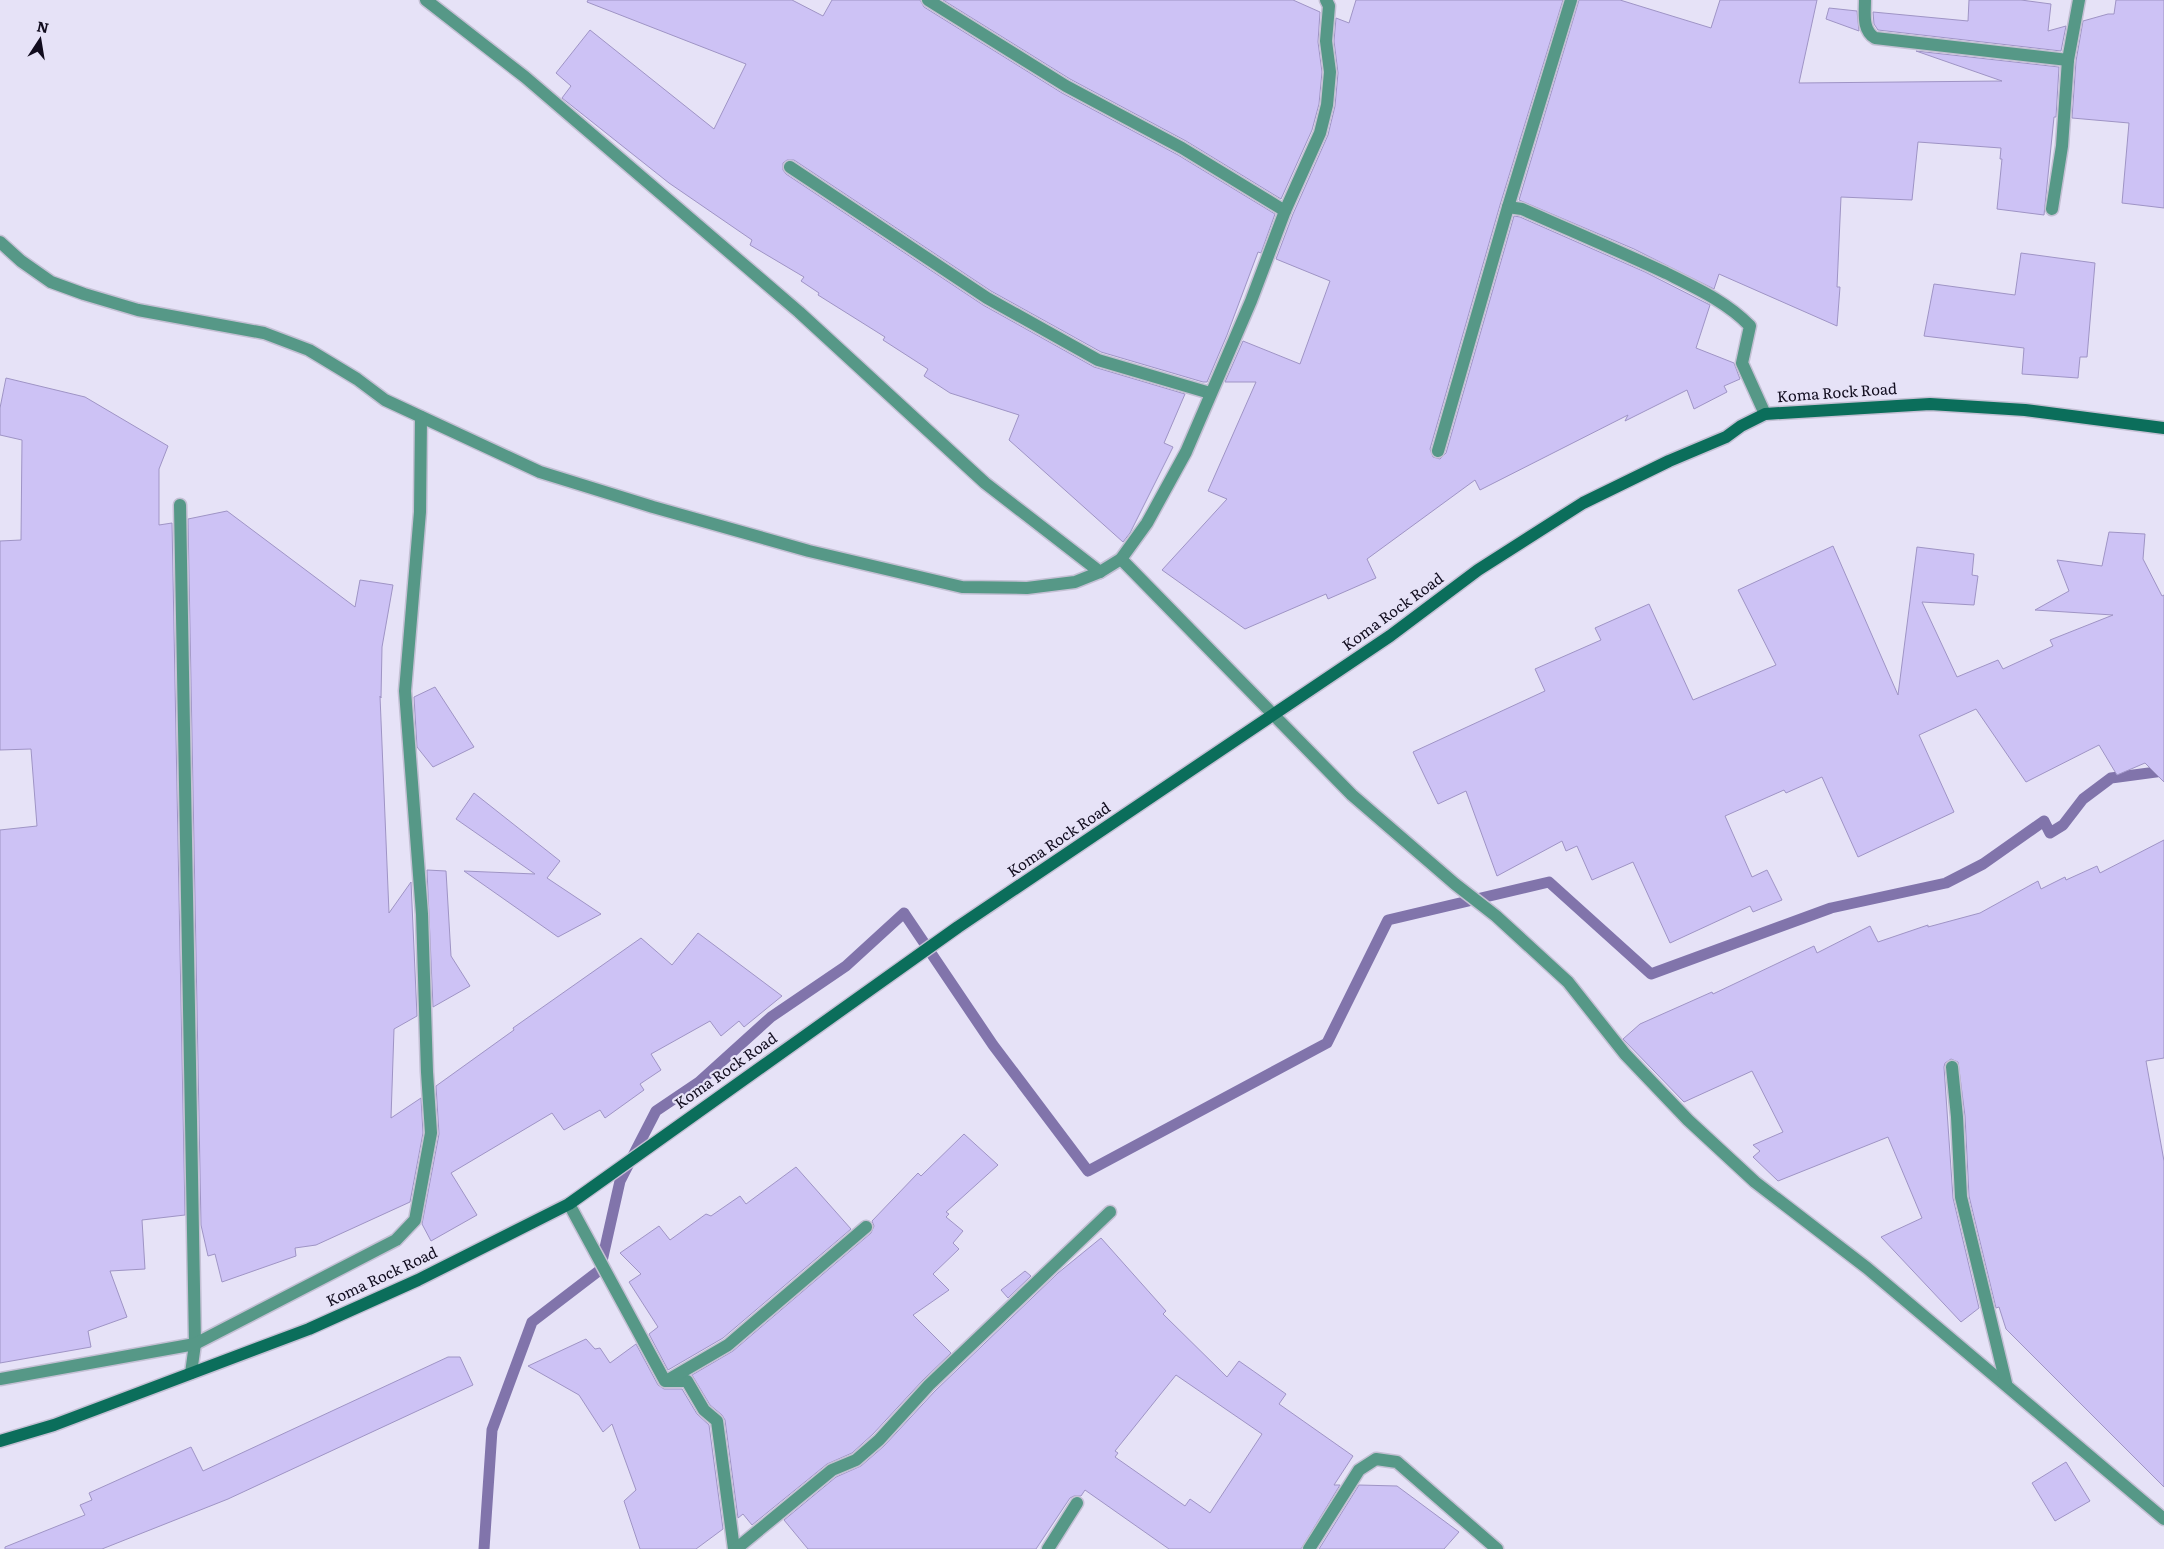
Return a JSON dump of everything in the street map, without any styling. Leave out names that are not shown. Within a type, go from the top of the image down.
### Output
[{"type":"main road","name":"Koma Rock Road","points":[[0,1441],[54,1425],[309,1329],[418,1280],[570,1204],[906,963],[1390,636],[1478,570],[1583,503],[1669,460],[1726,437],[1741,426],[1765,414],[1930,404],[2025,410],[2164,428]]},
{"type":"street","points":[[426,0],[525,77],[799,312],[985,483],[1100,572]]},
{"type":"street","points":[[928,0],[1066,86],[1182,148],[1284,211]]},
{"type":"street","points":[[0,242],[21,261],[51,282],[84,294],[138,310],[264,334],[309,350],[385,400],[550,475],[653,507],[809,551],[962,588],[1027,588],[1075,582],[1100,572],[1121,559],[1147,523],[1186,452],[1251,301],[1284,211],[1320,133],[1327,105],[1330,72],[1326,41],[1329,6],[1326,0]]},
{"type":"street","points":[[1438,451],[1508,207],[1571,0]]},
{"type":"street","points":[[1866,0],[1866,26],[1870,35],[1876,38],[2068,60]]},
{"type":"street","points":[[2052,209],[2062,146],[2068,60],[2079,0]]},
{"type":"street","points":[[790,167],[987,298],[1098,360],[1210,393]]},
{"type":"street","points":[[1508,207],[1522,209],[1646,264],[1702,291],[1739,314],[1750,326],[1742,363],[1765,414]]},
{"type":"street","points":[[0,1379],[194,1344],[396,1240],[415,1220],[431,1133],[422,914],[405,691],[420,512],[421,417]]},
{"type":"street","points":[[180,505],[194,1344],[191,1373]]},
{"type":"street","points":[[1121,559],[1352,795],[1455,884],[1496,916],[1568,982],[1624,1054],[1688,1120],[1742,1170],[1867,1268],[2006,1383],[2164,1518]]},
{"type":"street","points":[[1952,1067],[1961,1197],[2006,1383]]},
{"type":"street","points":[[570,1204],[665,1381]]},
{"type":"street","points":[[735,1549],[832,1470],[856,1460],[879,1440],[929,1385],[1110,1212]]},
{"type":"street","points":[[665,1381],[728,1345],[866,1228]]},
{"type":"street","points":[[665,1381],[686,1381],[704,1410],[717,1421],[735,1549]]},
{"type":"street","points":[[1309,1549],[1359,1470],[1376,1459],[1383,1458],[1397,1462],[1413,1474],[1497,1549]]},
{"type":"street","points":[[1048,1549],[1077,1503]]},
{"type":"building","points":[[588,0],[792,0],[823,16],[832,0],[920,0],[924,7],[1062,93],[1178,155],[1275,214],[1261,253],[1258,252],[1207,382],[1203,382],[1101,352],[991,291],[794,160],[787,160],[783,163],[783,170],[786,174],[983,305],[1094,367],[1185,394],[1164,443],[1173,447],[1130,533],[1123,542],[1009,440],[1019,415],[950,393],[924,376],[928,369],[883,340],[885,337],[818,295],[819,293],[801,281],[804,277],[750,245],[752,240],[669,183],[562,98],[571,86],[556,73],[590,30],[714,129],[746,64],[587,2]]},
{"type":"building","points":[[943,0],[1293,0],[1320,12],[1318,42],[1322,72],[1319,104],[1312,130],[1281,199],[1186,141],[1070,79]]},
{"type":"building","points":[[1356,0],[1563,0],[1500,205],[1430,449],[1433,457],[1440,459],[1446,453],[1514,216],[1645,272],[1710,305],[1696,348],[1734,363],[1740,379],[1724,386],[1727,392],[1694,409],[1687,390],[1625,421],[1628,415],[1480,490],[1475,480],[1367,559],[1376,578],[1328,599],[1326,594],[1245,629],[1162,570],[1227,499],[1208,491],[1256,382],[1225,382],[1243,341],[1300,364],[1330,281],[1276,259],[1293,214],[1328,135],[1335,106],[1338,73],[1334,41],[1336,18],[1349,23]]},
{"type":"building","points":[[1579,0],[1620,0],[1711,28],[1720,0],[1817,0],[1799,83],[2002,81],[1916,51],[2059,67],[2056,117],[2054,117],[2044,215],[1997,209],[2002,159],[2000,159],[2001,148],[1918,142],[1912,200],[1841,197],[1837,287],[1840,287],[1837,326],[1719,274],[1714,289],[1634,249],[1519,200]]},
{"type":"building","points":[[1969,0],[2021,0],[2051,4],[2048,31],[2066,26],[2061,51],[1878,30],[1874,24],[1873,12],[1968,21]]},
{"type":"building","points":[[2116,0],[2164,0],[2164,208],[2122,203],[2129,123],[2072,118],[2076,61],[2083,21],[2114,14]]},
{"type":"building","points":[[1829,8],[1857,11],[1859,31],[1826,19]]},
{"type":"building","points":[[2021,253],[2095,263],[2087,357],[2080,357],[2078,378],[2022,374],[2024,348],[1924,336],[1934,284],[2015,295]]},
{"type":"building","points":[[6,378],[85,397],[168,446],[159,469],[159,525],[172,523],[185,1215],[142,1220],[145,1269],[110,1271],[127,1317],[88,1331],[91,1347],[0,1363],[0,830],[37,826],[31,749],[0,750],[0,541],[21,540],[22,440],[0,435],[0,408]]},
{"type":"building","points":[[227,511],[355,607],[360,580],[393,585],[382,647],[381,698],[380,696],[389,913],[411,882],[417,1016],[394,1029],[391,1118],[421,1098],[423,1133],[410,1202],[316,1245],[295,1248],[296,1256],[222,1282],[215,1254],[208,1256],[201,1225],[188,519]]},
{"type":"building","points":[[2109,532],[2145,534],[2143,559],[2162,596],[2164,595],[2164,782],[2145,763],[2117,775],[2099,745],[2026,782],[1976,709],[1919,735],[1954,812],[1858,857],[1822,777],[1786,793],[1784,790],[1725,816],[1752,877],[1767,870],[1782,900],[1753,912],[1750,906],[1670,943],[1633,862],[1592,880],[1577,846],[1566,851],[1562,841],[1497,876],[1466,791],[1438,804],[1413,752],[1545,691],[1535,669],[1601,640],[1595,628],[1649,604],[1693,700],[1776,665],[1738,590],[1833,546],[1898,695],[1917,547],[1974,554],[1972,575],[1978,576],[1974,605],[1922,602],[1957,677],[1998,660],[2003,669],[2053,646],[2050,640],[2113,615],[2035,610],[2069,591],[2057,560],[2102,566]]},
{"type":"building","points":[[435,687],[474,747],[433,767],[417,747],[414,697]]},
{"type":"building","points":[[474,793],[560,861],[547,878],[601,914],[558,937],[464,871],[535,874],[456,819]]},
{"type":"building","points":[[2164,840],[2164,1058],[2146,1061],[2164,1161],[2164,1487],[2006,1329],[1999,1307],[1996,1308],[1969,1196],[1965,1116],[1958,1062],[1951,1059],[1945,1063],[1944,1067],[1953,1198],[1979,1308],[1961,1322],[1881,1237],[1922,1218],[1888,1137],[1778,1181],[1753,1157],[1760,1151],[1753,1145],[1783,1132],[1752,1071],[1684,1102],[1623,1039],[1640,1024],[1712,992],[1713,994],[1814,946],[1817,953],[1870,926],[1878,942],[1928,925],[1928,927],[1980,913],[2038,881],[2041,889],[2065,877],[2066,880],[2097,866],[2100,873]]},
{"type":"building","points":[[427,870],[446,871],[451,956],[470,986],[433,1007]]},
{"type":"building","points":[[698,933],[782,996],[744,1027],[739,1021],[721,1036],[710,1021],[651,1054],[661,1070],[640,1084],[644,1090],[605,1118],[600,1110],[564,1130],[552,1113],[451,1173],[477,1215],[431,1241],[422,1224],[439,1134],[436,1086],[514,1030],[513,1028],[641,938],[672,965]]},
{"type":"building","points":[[964,1134],[998,1165],[946,1212],[949,1214],[946,1217],[963,1231],[953,1243],[959,1249],[933,1274],[949,1290],[913,1315],[951,1353],[873,1434],[852,1453],[827,1464],[752,1525],[743,1514],[738,1518],[725,1420],[710,1405],[692,1375],[733,1351],[871,1233],[874,1226],[872,1221],[918,1173],[921,1176]]},
{"type":"building","points":[[796,1167],[851,1229],[723,1338],[668,1370],[649,1334],[658,1327],[629,1282],[641,1274],[620,1253],[659,1226],[670,1240],[706,1214],[711,1216],[740,1196],[746,1204]]},
{"type":"building","points":[[1101,1238],[1166,1311],[1163,1314],[1227,1377],[1239,1361],[1286,1394],[1279,1404],[1353,1456],[1334,1485],[1340,1485],[1301,1549],[1169,1549],[1085,1490],[1081,1496],[1070,1498],[1036,1549],[808,1549],[784,1520],[836,1477],[861,1466],[884,1446],[935,1391],[1058,1273]],"holes":[[[1176,1375],[1262,1434],[1210,1513],[1190,1499],[1185,1506],[1115,1457],[1118,1453],[1115,1451]]]},
{"type":"building","points":[[1025,1271],[1031,1276],[1008,1298],[1001,1290]]},
{"type":"building","points":[[586,1339],[595,1349],[600,1348],[610,1363],[636,1344],[658,1385],[664,1389],[682,1389],[697,1414],[709,1425],[723,1529],[696,1549],[640,1549],[624,1501],[636,1490],[612,1424],[603,1432],[579,1395],[528,1366]]},
{"type":"building","points":[[448,1357],[460,1357],[473,1385],[228,1499],[102,1549],[5,1549],[5,1547],[85,1515],[80,1505],[92,1500],[89,1493],[191,1447],[203,1471]]},
{"type":"building","points":[[2066,1462],[2090,1501],[2055,1521],[2032,1483]]},
{"type":"building","points":[[1359,1485],[1397,1486],[1459,1532],[1444,1549],[1319,1549]]},
{"type":"waterway","points":[[484,1549],[492,1430],[532,1322],[600,1270],[620,1181],[656,1111],[699,1082],[771,1017],[846,966],[904,913],[993,1045],[1088,1171],[1327,1043],[1388,920],[1549,882],[1651,974],[1831,908],[1946,883],[1983,864],[2044,821],[2050,833],[2063,825],[2083,799],[2111,778],[2164,771]]}]
